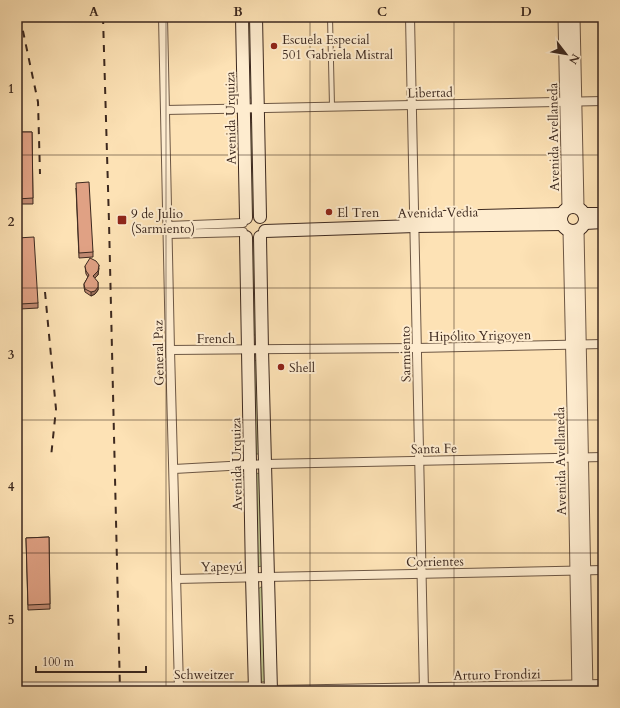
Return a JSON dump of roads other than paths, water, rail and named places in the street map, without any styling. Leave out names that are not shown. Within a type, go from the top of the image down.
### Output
[{"type":"main road","name":"Avenida Urquiza","points":[[242,17],[255,690]]},
{"type":"main road","points":[[256,17],[263,227],[262,350],[271,691]]},
{"type":"main road","name":"Avenida Vedia","points":[[573,219],[603,214]]},
{"type":"main road","points":[[251,215],[263,227],[254,239],[245,227],[251,215]]},
{"type":"main road","name":"Avenida Vedia","points":[[263,227],[573,219],[603,222]]},
{"type":"street","name":"General Paz","points":[[163,17],[179,688]]},
{"type":"street","name":"Sarmiento","points":[[410,17],[417,348],[421,461],[424,689]]},
{"type":"street","name":"Avenida Avellaneda","points":[[564,17],[571,101]]},
{"type":"street","name":"Avenida Avellaneda","points":[[574,17],[571,101],[583,688]]},
{"type":"street","name":"Libertad","points":[[165,110],[603,100]]},
{"type":"street","points":[[168,230],[245,227]]},
{"type":"street","name":"Hipólito Yrigoyen","points":[[262,350],[603,344]]},
{"type":"street","name":"French","points":[[170,350],[262,350]]},
{"type":"street","name":"Santa Fe","points":[[174,469],[266,464],[603,457]]},
{"type":"street","name":"Corrientes","points":[[268,577],[603,570]]},
{"type":"street","name":"Yapeyú","points":[[176,579],[268,577]]},
{"type":"street","name":"Arturo Frondizi","points":[[271,691],[583,688],[603,684]]},
{"type":"street","name":"Schweitzer","points":[[17,688],[179,688],[271,691]]},
{"type":"lane","points":[[330,17],[332,106]]},
{"type":"railway","points":[[20,17],[38,102],[40,174]]},
{"type":"railway","points":[[103,17],[120,691]]},
{"type":"railway","points":[[45,292],[56,409],[51,457]]},
{"type":"place","name":"Escuela Especial 501 Gabriela Mistral","points":[[274,46]]},
{"type":"place","name":"El Tren","points":[[329,212]]},
{"type":"place","name":"9 de Julio (Sarmiento)","points":[[122,220]]},
{"type":"place","name":"Shell","points":[[281,367]]}]
